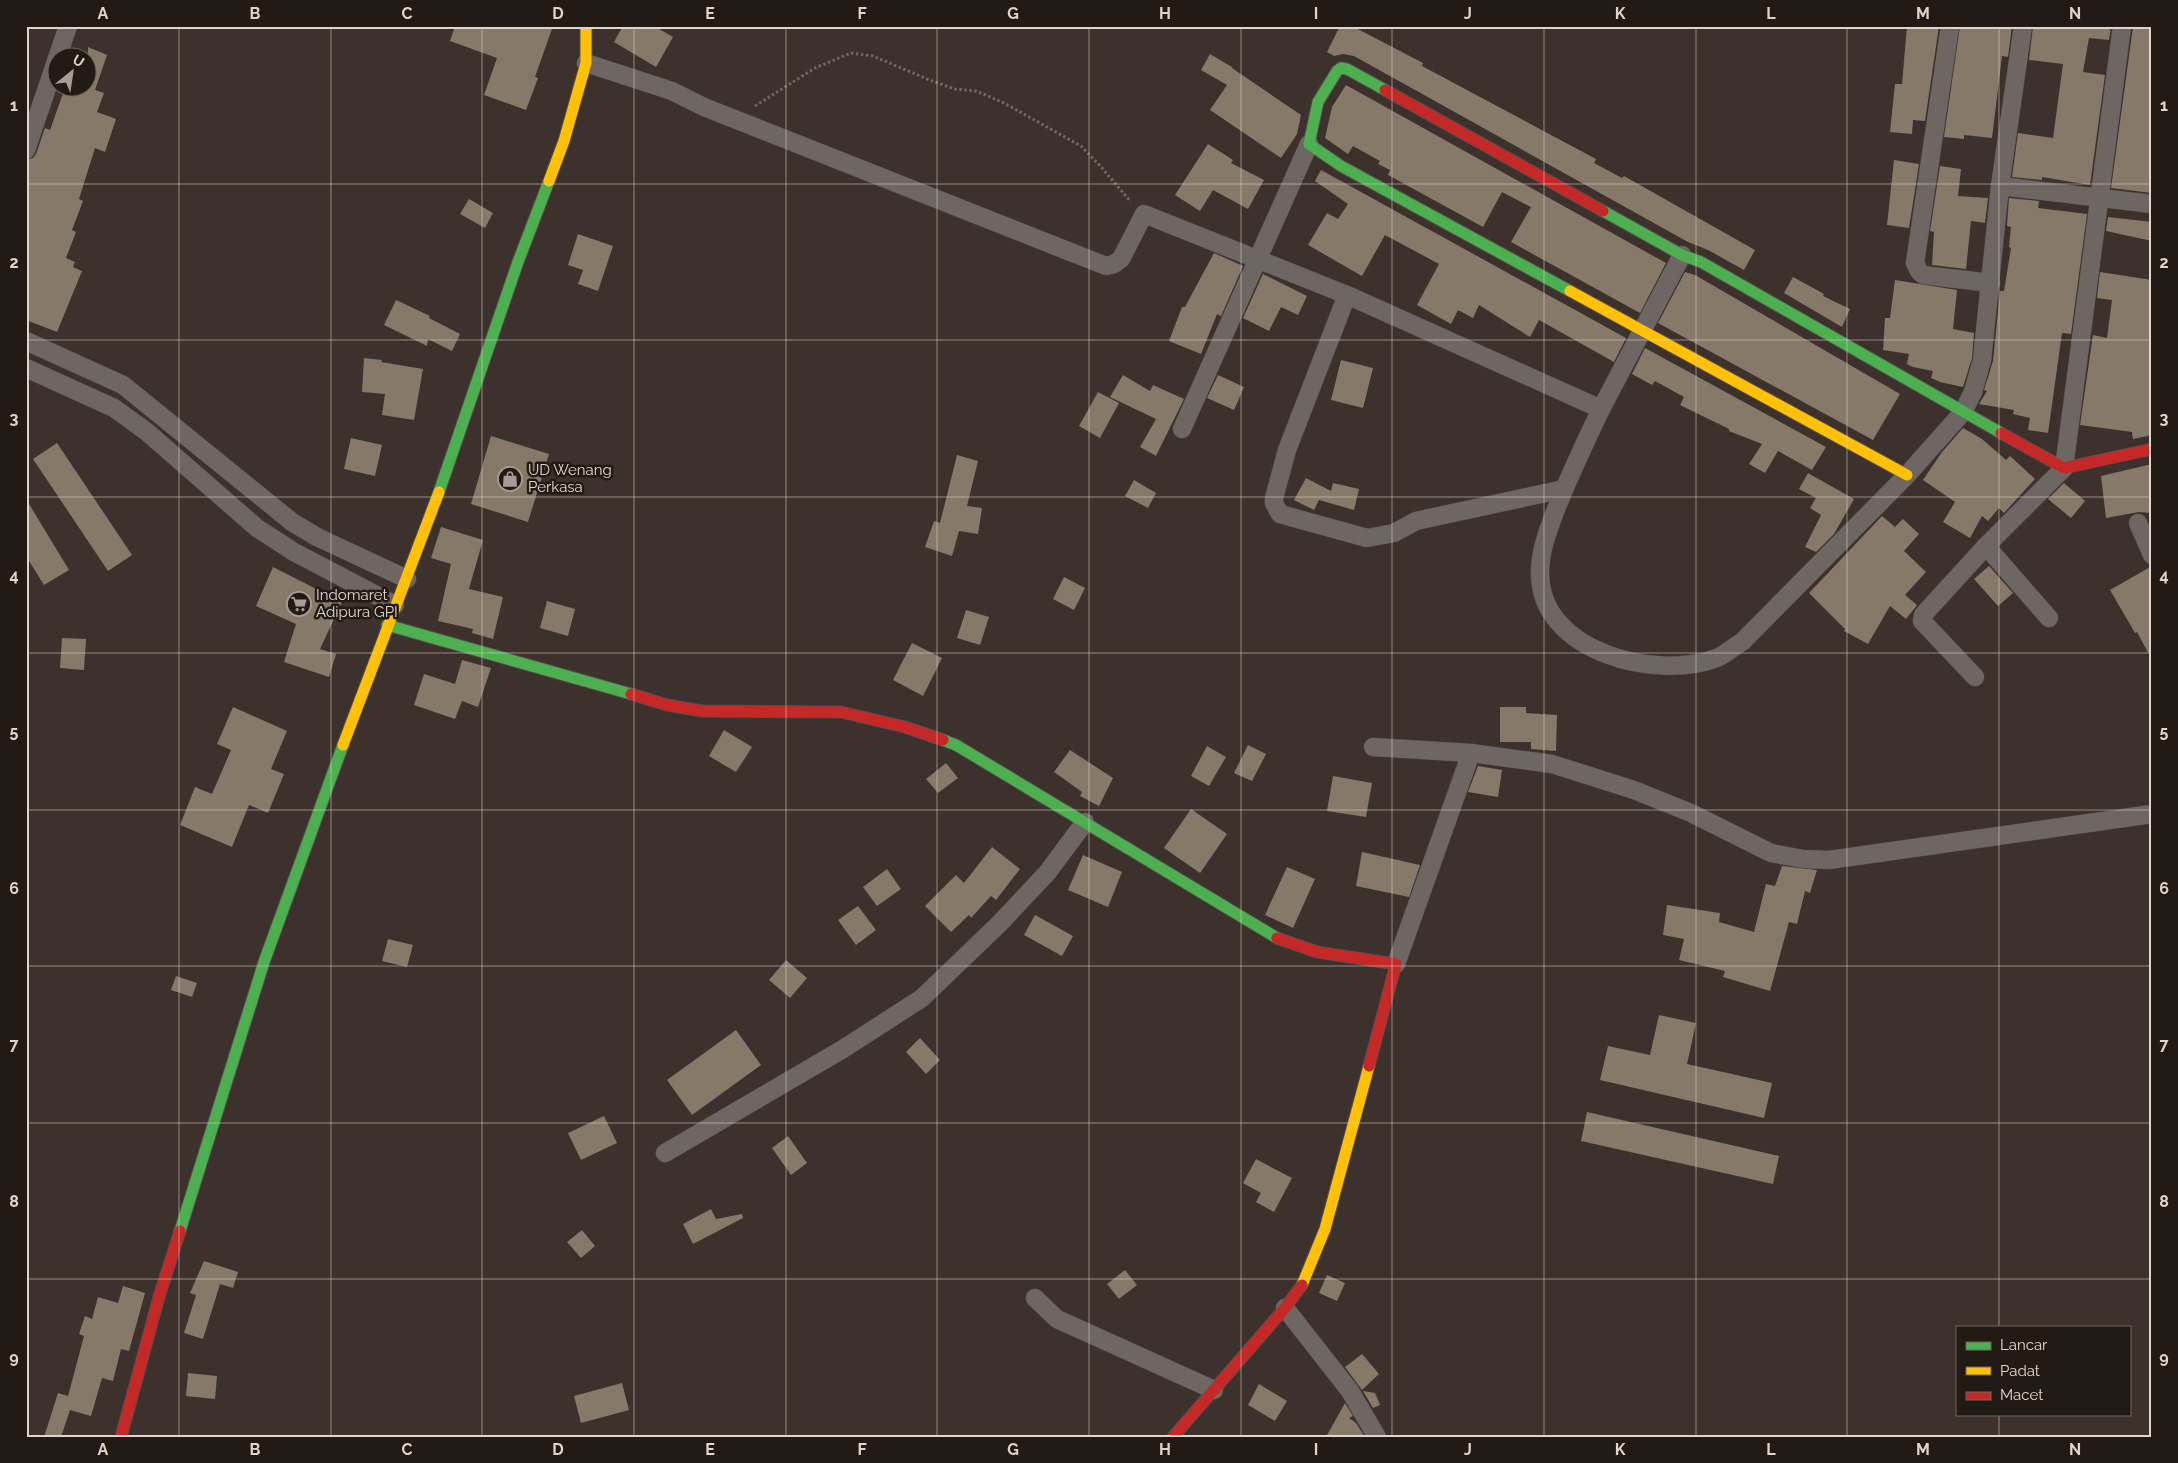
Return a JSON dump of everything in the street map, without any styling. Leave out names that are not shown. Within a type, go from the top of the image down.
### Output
[{"type":"street","points":[[26,150],[68,26]]},
{"type":"street","points":[[121,1437],[159,1297],[264,962],[387,626],[407,579],[465,420],[518,262],[564,141],[586,63],[586,26]]},
{"type":"street","points":[[1950,26],[1916,264],[1919,272],[1923,275],[1991,283]]},
{"type":"street","points":[[1682,255],[1601,409],[1564,489],[1544,543],[1540,569],[1540,582],[1545,602],[1552,616],[1563,628],[1598,651],[1633,662],[1668,666],[1693,664],[1719,657],[1743,641],[1907,475],[1963,412],[1979,376],[1991,283],[2000,186],[2023,26]]},
{"type":"street","points":[[2064,468],[2122,26]]},
{"type":"street","points":[[586,63],[672,91],[704,106],[1106,266],[1114,264],[1121,259],[1144,214],[1347,295],[1601,409]]},
{"type":"street","points":[[1182,429],[1309,144],[1318,102],[1336,71],[1341,68],[1347,69],[1682,255],[1701,262],[2064,468]]},
{"type":"street","points":[[1309,144],[1341,166],[1907,475]]},
{"type":"street","points":[[2000,186],[2152,204]]},
{"type":"street","points":[[1347,295],[1287,450],[1274,498],[1274,504],[1280,514],[1373,538],[1394,533],[1416,521],[1564,489]]},
{"type":"street","points":[[26,341],[123,385],[292,522],[317,537],[407,579]]},
{"type":"street","points":[[53,380],[72,362]]},
{"type":"street","points":[[26,368],[114,408],[147,432],[257,528],[294,552],[395,605]]},
{"type":"street","points":[[1975,677],[1922,621],[1923,615],[1931,604],[2064,468],[2152,449]]},
{"type":"street","points":[[2138,523],[2152,555]]},
{"type":"street","points":[[1986,546],[2049,618]]},
{"type":"street","points":[[387,626],[494,654],[667,704],[702,711],[841,712],[905,727],[956,745],[1278,939],[1317,952],[1396,964]]},
{"type":"street","points":[[1373,747],[1471,753],[1561,767],[1634,790],[1691,812],[1771,852],[1802,859],[1829,860],[2152,814]]},
{"type":"street","points":[[1172,1437],[1285,1308],[1304,1282],[1325,1229],[1396,964],[1471,753]]},
{"type":"street","points":[[666,1152],[843,1049],[922,998],[999,924],[1047,873],[1085,822]]},
{"type":"street","points":[[1035,1298],[1057,1319],[1214,1390]]},
{"type":"street","points":[[1285,1308],[1350,1391],[1377,1437]]},
{"type":"path","points":[[754,107],[815,68],[851,53],[873,56],[932,81],[955,89],[976,91],[1004,103],[1081,146],[1122,193],[1144,214]]},
{"type":"building","points":[[455,26],[553,26],[535,77],[538,78],[526,110],[484,95],[497,58],[450,41]]},
{"type":"building","points":[[623,26],[654,26],[673,37],[656,67],[614,42]]},
{"type":"building","points":[[1340,26],[1352,26],[1423,63],[1422,66],[1596,159],[1594,163],[1622,178],[1624,176],[1755,250],[1744,270],[1708,250],[1688,242],[1354,56],[1343,54],[1334,56],[1327,52]]},
{"type":"building","points":[[1907,26],[1939,26],[1925,121],[1913,120],[1912,134],[1890,132],[1895,84],[1902,84]]},
{"type":"building","points":[[1960,26],[2012,26],[2008,57],[2002,56],[1992,138],[1964,135],[1964,139],[1944,137]]},
{"type":"building","points":[[2033,26],[2111,26],[2109,40],[2089,38],[2083,72],[2105,75],[2090,185],[2042,177],[2042,180],[2012,177],[2018,133],[2053,138],[2063,64],[2029,60]]},
{"type":"building","points":[[2133,27],[2152,29],[2152,193],[2111,188]]},
{"type":"building","points":[[98,51],[107,55],[98,81]]},
{"type":"building","points":[[1210,54],[1301,115],[1297,134],[1281,158],[1210,110],[1227,85],[1201,70]]},
{"type":"building","points":[[1346,85],[1666,263],[1640,313],[1511,242],[1531,207],[1502,192],[1483,227],[1388,175],[1390,170],[1378,164],[1380,161],[1353,146],[1348,154],[1325,138],[1332,107]]},
{"type":"building","points":[[98,91],[104,93],[97,112],[116,119],[105,152],[95,148],[79,199],[83,201],[72,230],[76,232],[66,258],[75,262],[73,267],[82,271],[57,332],[26,320],[26,160],[33,158],[36,154],[45,128],[50,130],[61,98],[98,98]]},
{"type":"building","points":[[1208,144],[1233,160],[1231,163],[1264,180],[1248,209],[1213,190],[1200,211],[1175,195]]},
{"type":"building","points":[[1894,160],[1919,164],[1909,228],[1887,225]]},
{"type":"building","points":[[1940,166],[1961,169],[1958,196],[1988,198],[1985,223],[1971,221],[1966,269],[1932,265],[1934,232],[1930,231]]},
{"type":"building","points":[[1321,170],[1626,338],[1614,362],[1539,320],[1530,337],[1479,305],[1473,318],[1458,310],[1451,324],[1417,305],[1439,264],[1385,235],[1362,276],[1308,245],[1327,213],[1338,219],[1348,204],[1315,181]]},
{"type":"building","points":[[2009,198],[2039,201],[2038,208],[2087,214],[2071,334],[2062,333],[2048,433],[2028,430],[2030,418],[2013,414],[2014,410],[1979,404],[1987,391],[1984,390],[1993,361],[2000,291],[2004,291],[2011,248],[2009,247],[2011,227],[2007,226]]},
{"type":"building","points":[[469,199],[493,213],[485,228],[460,214]]},
{"type":"building","points":[[2108,217],[2152,222],[2152,241],[2106,231]]},
{"type":"building","points":[[578,234],[613,246],[598,291],[578,284],[583,270],[568,265]]},
{"type":"building","points":[[1214,253],[1243,266],[1221,316],[1217,314],[1201,354],[1169,341],[1182,307],[1185,307]]},
{"type":"building","points":[[1685,272],[1695,275],[1900,394],[1873,440],[1658,323]]},
{"type":"building","points":[[2100,272],[2152,280],[2152,435],[2133,439],[2132,432],[2080,425],[2093,335],[2107,338],[2112,300],[2097,298]]},
{"type":"building","points":[[1263,274],[1307,296],[1298,315],[1281,307],[1269,331],[1243,318]]},
{"type":"building","points":[[1793,277],[1824,294],[1823,296],[1850,309],[1842,327],[1784,293]]},
{"type":"building","points":[[1895,280],[1957,290],[1953,329],[1974,333],[1972,358],[1963,387],[1940,382],[1931,378],[1933,371],[1907,364],[1909,354],[1883,350],[1885,318],[1890,318]]},
{"type":"building","points":[[396,300],[430,316],[429,318],[460,334],[452,351],[428,339],[427,346],[384,325]]},
{"type":"building","points":[[1645,348],[1826,447],[1812,470],[1778,451],[1765,473],[1749,464],[1762,444],[1729,431],[1729,429],[1680,405],[1684,397],[1655,381],[1652,385],[1632,374]]},
{"type":"building","points":[[364,358],[423,369],[414,420],[382,415],[385,394],[362,392]]},
{"type":"building","points":[[1341,360],[1373,368],[1363,408],[1331,400]]},
{"type":"building","points":[[1123,375],[1150,391],[1153,385],[1184,399],[1156,456],[1140,447],[1156,419],[1110,397]]},
{"type":"building","points":[[1218,375],[1244,387],[1234,410],[1207,398]]},
{"type":"building","points":[[1098,392],[1119,403],[1100,438],[1079,426]]},
{"type":"building","points":[[1963,428],[1982,439],[2006,460],[2010,456],[2035,479],[2004,513],[1999,508],[1988,521],[1982,516],[1970,538],[1943,522],[1955,502],[1923,480],[1942,452]]},
{"type":"building","name":"UD Wenang Perkasa","points":[[491,436],[549,454],[528,522],[471,504]]},
{"type":"building","points":[[351,438],[382,445],[375,476],[344,469]]},
{"type":"building","points":[[57,443],[132,555],[108,571],[33,459]]},
{"type":"building","points":[[957,455],[978,461],[967,506],[982,508],[978,534],[959,531],[952,556],[925,547],[934,521],[940,523]]},
{"type":"building","points":[[2152,464],[2152,513],[2139,512],[2106,518],[2101,476]]},
{"type":"building","points":[[1808,473],[1854,499],[1834,534],[1816,552],[1805,547],[1821,515],[1810,508],[1816,498],[1799,489]]},
{"type":"building","points":[[1306,478],[1331,491],[1333,483],[1359,489],[1354,510],[1319,500],[1314,510],[1294,500]]},
{"type":"building","points":[[1134,480],[1156,493],[1148,508],[1125,496]]},
{"type":"building","points":[[2064,483],[2085,501],[2071,518],[2048,499]]},
{"type":"building","points":[[26,499],[69,570],[44,585],[26,556]]},
{"type":"building","points":[[1882,516],[1895,527],[1903,519],[1919,534],[1904,551],[1926,572],[1905,595],[1917,605],[1906,619],[1890,606],[1868,644],[1844,631],[1845,629],[1809,593]]},
{"type":"building","points":[[441,527],[483,540],[469,589],[503,597],[493,639],[472,633],[473,629],[438,621],[451,564],[431,558]]},
{"type":"building","points":[[1989,566],[2013,593],[1998,606],[1974,579]]},
{"type":"building","points":[[2152,566],[2152,660],[2137,632],[2135,633],[2110,590]]},
{"type":"building","name":"Indomaret Adipura GPI","points":[[273,567],[342,602],[320,649],[336,654],[329,677],[284,662],[296,624],[256,606]]},
{"type":"building","points":[[1064,577],[1085,588],[1074,610],[1053,599]]},
{"type":"building","points":[[547,601],[575,609],[568,636],[540,628]]},
{"type":"building","points":[[966,610],[989,617],[980,645],[957,638]]},
{"type":"building","points":[[62,638],[86,639],[84,670],[60,668]]},
{"type":"building","points":[[912,643],[942,658],[923,696],[893,680]]},
{"type":"building","points":[[462,660],[491,668],[478,707],[462,701],[455,719],[414,705],[424,674],[455,684]]},
{"type":"building","points":[[233,707],[287,731],[271,769],[284,774],[268,813],[249,805],[232,847],[180,825],[195,787],[212,794],[231,750],[217,744]]},
{"type":"building","points":[[1500,707],[1526,707],[1526,713],[1557,715],[1556,751],[1531,749],[1531,742],[1500,742]]},
{"type":"building","points":[[724,730],[752,747],[736,772],[709,756]]},
{"type":"building","points":[[1248,745],[1266,754],[1252,781],[1234,773]]},
{"type":"building","points":[[1207,746],[1226,757],[1209,786],[1191,776]]},
{"type":"building","points":[[1070,750],[1113,778],[1099,806],[1080,796],[1082,792],[1054,772]]},
{"type":"building","points":[[946,763],[958,778],[938,793],[926,779]]},
{"type":"building","points":[[1478,766],[1502,770],[1498,797],[1468,792]]},
{"type":"building","points":[[1333,776],[1372,783],[1366,817],[1327,811]]},
{"type":"building","points":[[1191,809],[1227,834],[1200,873],[1164,848]]},
{"type":"building","points":[[992,847],[1020,869],[996,900],[991,896],[971,918],[969,915],[951,932],[925,906],[956,875],[964,883]]},
{"type":"building","points":[[1362,852],[1420,865],[1409,897],[1356,886]]},
{"type":"building","points":[[1083,855],[1122,872],[1108,907],[1068,890]]},
{"type":"building","points":[[1782,866],[1817,870],[1810,893],[1805,891],[1797,924],[1789,922],[1770,991],[1723,977],[1725,971],[1679,960],[1684,939],[1663,935],[1667,905],[1720,913],[1719,922],[1754,932],[1766,884],[1775,886]]},
{"type":"building","points":[[1287,867],[1315,879],[1293,928],[1265,915]]},
{"type":"building","points":[[887,869],[901,889],[877,906],[863,887]]},
{"type":"building","points":[[858,906],[876,930],[856,945],[838,920]]},
{"type":"building","points":[[1035,915],[1073,936],[1062,956],[1024,935]]},
{"type":"building","points":[[388,939],[413,945],[407,967],[382,961]]},
{"type":"building","points":[[786,960],[807,978],[790,998],[769,980]]},
{"type":"building","points":[[176,976],[197,983],[192,997],[171,990]]},
{"type":"building","points":[[1659,1015],[1696,1023],[1687,1064],[1772,1083],[1764,1118],[1600,1080],[1608,1046],[1650,1055]]},
{"type":"building","points":[[736,1030],[761,1065],[692,1115],[667,1080]]},
{"type":"building","points":[[920,1038],[940,1060],[926,1074],[906,1052]]},
{"type":"building","points":[[1587,1112],[1779,1156],[1773,1184],[1581,1141]]},
{"type":"building","points":[[604,1116],[617,1143],[581,1160],[568,1133]]},
{"type":"building","points":[[788,1136],[807,1163],[791,1175],[772,1148]]},
{"type":"building","points":[[1256,1159],[1292,1178],[1274,1212],[1256,1202],[1261,1193],[1243,1183]]},
{"type":"building","points":[[711,1209],[716,1219],[742,1214],[743,1218],[693,1244],[683,1224]]},
{"type":"building","points":[[582,1230],[595,1246],[581,1258],[567,1242]]},
{"type":"building","points":[[204,1261],[238,1272],[233,1288],[220,1284],[203,1339],[184,1333],[196,1295],[190,1293]]},
{"type":"building","points":[[1125,1270],[1137,1285],[1119,1299],[1107,1284]]},
{"type":"building","points":[[1327,1275],[1345,1283],[1337,1301],[1319,1293]]},
{"type":"building","points":[[123,1286],[145,1293],[129,1351],[121,1349],[113,1381],[102,1378],[91,1416],[70,1410],[61,1437],[44,1437],[58,1393],[68,1396],[84,1336],[79,1334],[85,1316],[92,1319],[98,1297],[118,1303]]},
{"type":"building","points":[[1362,1354],[1379,1374],[1362,1390],[1345,1367]]},
{"type":"building","points":[[188,1373],[217,1376],[215,1399],[186,1396]]},
{"type":"building","points":[[622,1383],[629,1410],[581,1423],[574,1396]]},
{"type":"building","points":[[1259,1384],[1287,1401],[1275,1421],[1248,1405]]},
{"type":"building","points":[[1363,1391],[1375,1393],[1380,1405],[1373,1408]]},
{"type":"building","points":[[1345,1403],[1353,1416],[1349,1418],[1356,1423],[1365,1437],[1326,1437]]},
{"type":"traffic: fast","points":[[1385,90],[1347,69],[1341,68],[1337,71],[1318,102],[1309,144],[1341,166],[1570,291]]},
{"type":"traffic: fast","points":[[439,492],[518,262],[549,181]]},
{"type":"traffic: fast","points":[[1603,211],[1682,255],[1701,262],[2001,433]]},
{"type":"traffic: fast","points":[[387,625],[631,694]]},
{"type":"traffic: fast","points":[[943,740],[956,745],[1277,938]]},
{"type":"traffic: fast","points":[[180,1231],[264,962],[343,745]]},
{"type":"traffic: slow","points":[[549,181],[564,141],[586,63],[586,26]]},
{"type":"traffic: slow","points":[[1570,291],[1907,475]]},
{"type":"traffic: slow","points":[[343,745],[439,492]]},
{"type":"traffic: slow","points":[[1302,1285],[1325,1229],[1369,1066]]},
{"type":"traffic: jam","points":[[1385,90],[1603,211]]},
{"type":"traffic: jam","points":[[2001,433],[2064,468],[2152,449]]},
{"type":"traffic: jam","points":[[631,694],[667,705],[702,711],[841,712],[905,727],[943,740]]},
{"type":"traffic: jam","points":[[1277,938],[1317,952],[1396,964],[1369,1066]]},
{"type":"traffic: jam","points":[[121,1437],[159,1297],[180,1231]]},
{"type":"traffic: jam","points":[[1173,1437],[1285,1308],[1302,1285]]},
{"type":"place","name":"UD Wenang Perkasa","points":[[510,479]]},
{"type":"place","name":"Indomaret Adipura GPI","points":[[299,604]]}]
